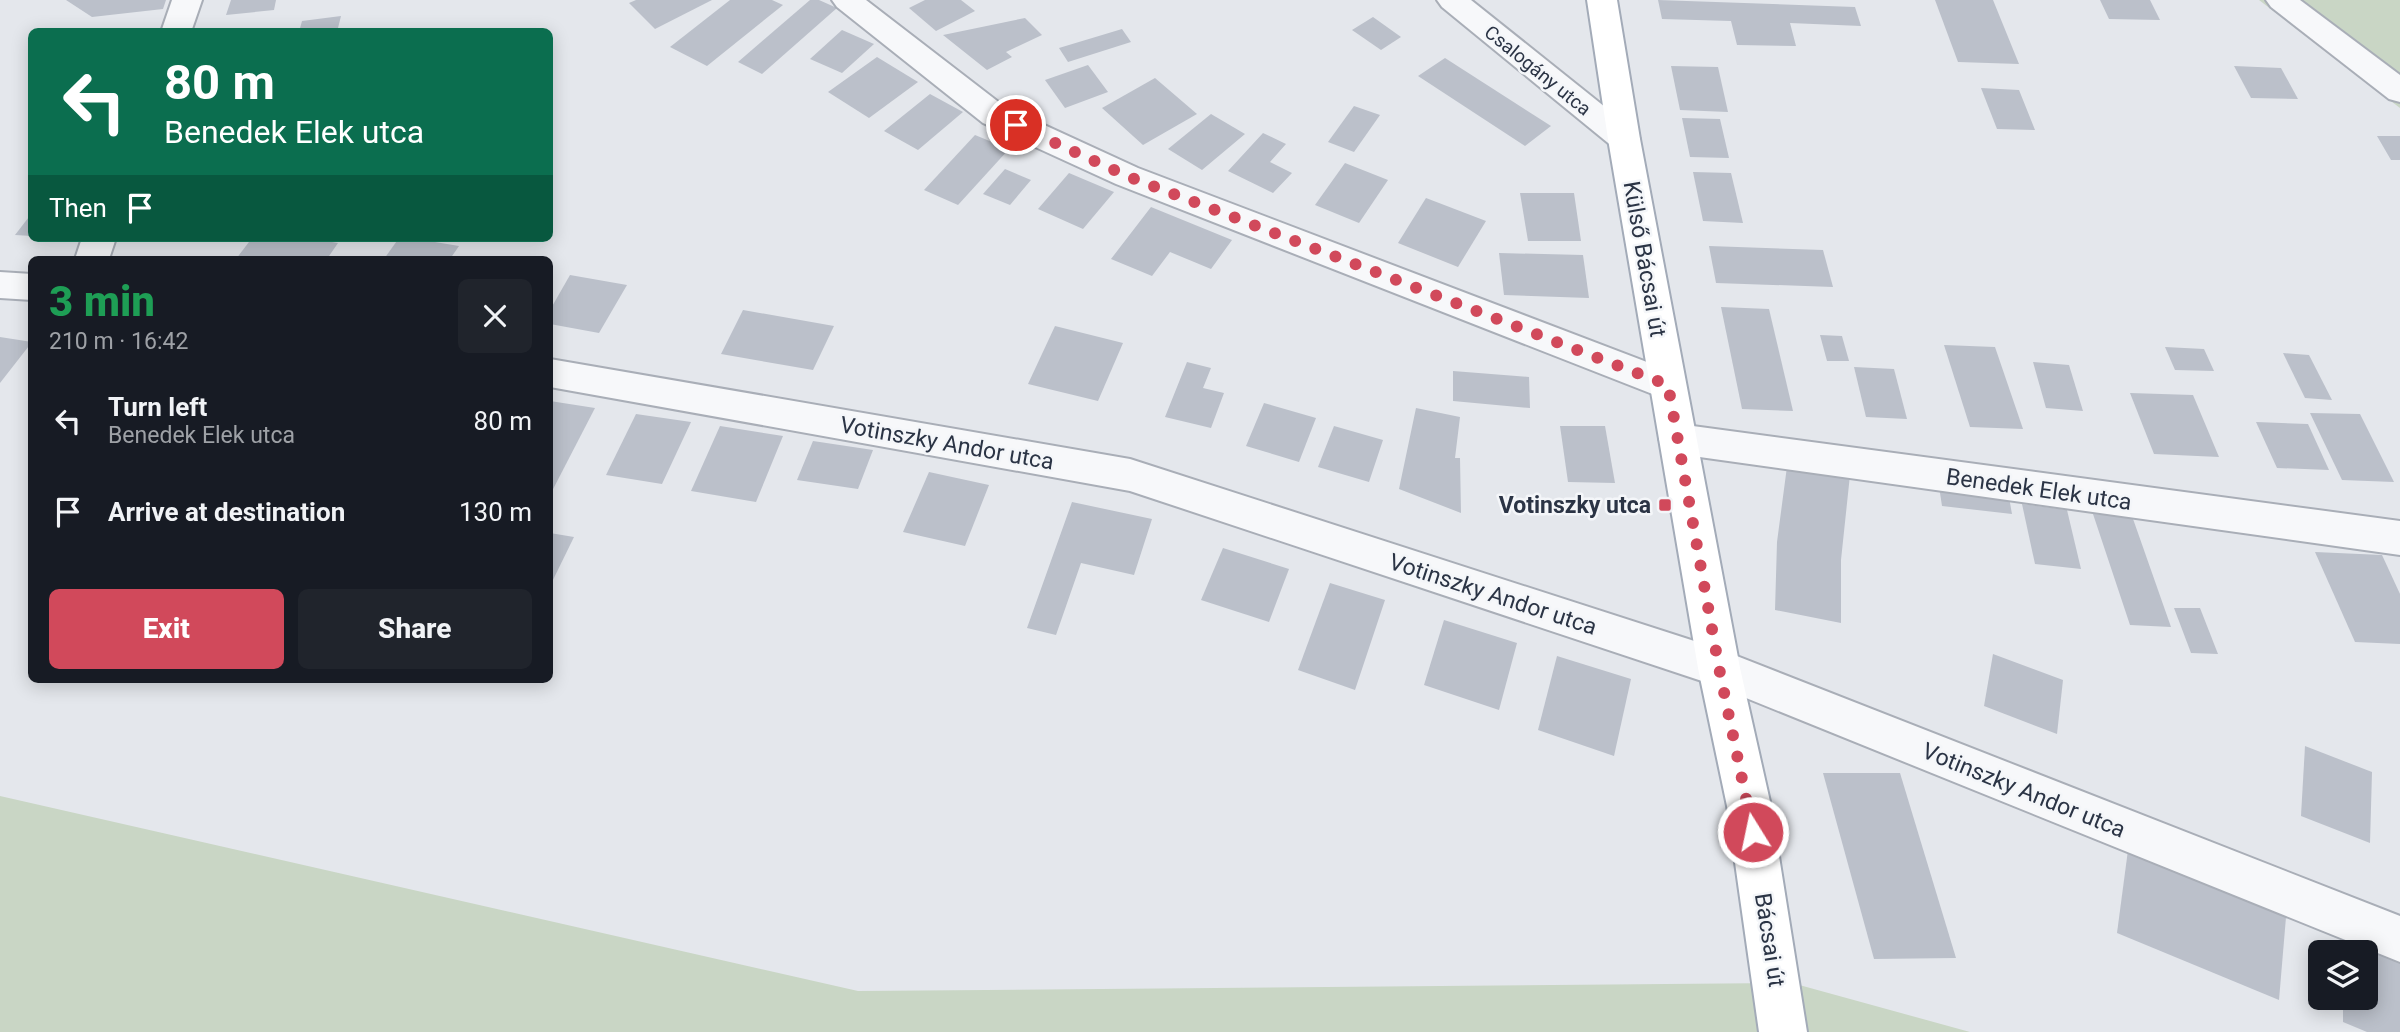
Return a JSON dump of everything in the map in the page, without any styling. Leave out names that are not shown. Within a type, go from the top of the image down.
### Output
[{"type":"main road","name":"Külső Bácsai út","points":[[1602,0],[1624,139],[1719,668],[1749,806]]},
{"type":"main road","name":"Bácsai út","points":[[1749,806],[1783,1032]]},
{"type":"street","points":[[177,28],[187,0]]},
{"type":"street","points":[[847,0],[994,115],[1127,176],[1668,385]]},
{"type":"street","name":"Csalogány utca","points":[[1452,0],[1624,139]]},
{"type":"street","points":[[2281,0],[2400,91]]},
{"type":"street","points":[[0,285],[28,287]]},
{"type":"street","name":"Votinszky Andor utca","points":[[553,374],[1130,475],[1719,668],[2400,939]]},
{"type":"street","name":"Benedek Elek utca","points":[[1678,439],[2400,538]]},
{"type":"green space","points":[[2259,0],[2400,0],[2400,108]]},
{"type":"green space","points":[[0,796],[858,991],[1792,983],[1970,1032],[0,1032]]},
{"type":"building","points":[[66,0],[166,0],[163,9],[92,17]]},
{"type":"building","points":[[231,0],[276,0],[274,10],[226,15]]},
{"type":"building","points":[[636,0],[712,0],[655,29],[629,3]]},
{"type":"building","points":[[730,0],[772,0],[783,5],[707,66],[670,47]]},
{"type":"building","points":[[810,0],[819,0],[837,8],[762,74],[738,62]]},
{"type":"building","points":[[925,0],[961,0],[975,11],[936,31],[909,8]]},
{"type":"building","points":[[1658,0],[1855,7],[1861,26],[1790,23],[1796,46],[1737,45],[1731,21],[1662,19]]},
{"type":"building","points":[[1935,0],[1993,0],[2019,64],[1958,62]]},
{"type":"building","points":[[2100,0],[2150,0],[2160,20],[2109,19]]},
{"type":"building","points":[[341,16],[338,28],[300,28],[302,21]]},
{"type":"building","points":[[1373,17],[1401,37],[1381,50],[1352,30]]},
{"type":"building","points":[[1025,18],[1042,35],[1006,52],[1012,57],[987,70],[943,35]]},
{"type":"building","points":[[1122,29],[1131,42],[1068,62],[1059,48]]},
{"type":"building","points":[[842,30],[874,44],[842,73],[810,59]]},
{"type":"building","points":[[877,57],[918,82],[869,118],[828,92]]},
{"type":"building","points":[[1445,58],[1551,126],[1525,146],[1418,76]]},
{"type":"building","points":[[1088,65],[1108,92],[1065,108],[1045,80]]},
{"type":"building","points":[[1671,66],[1718,67],[1728,112],[1680,110]]},
{"type":"building","points":[[2234,66],[2281,68],[2298,99],[2251,98]]},
{"type":"building","points":[[1155,78],[1197,114],[1143,145],[1102,108]]},
{"type":"building","points":[[1981,88],[2019,90],[2035,130],[1997,129]]},
{"type":"building","points":[[930,94],[963,112],[918,150],[884,131]]},
{"type":"building","points":[[1354,106],[1380,115],[1354,152],[1328,142]]},
{"type":"building","points":[[1211,114],[1245,134],[1202,170],[1168,149]]},
{"type":"building","points":[[1682,118],[1720,119],[1729,158],[1690,157]]},
{"type":"building","points":[[1263,133],[1286,144],[1270,162],[1292,173],[1273,193],[1228,171]]},
{"type":"building","points":[[975,135],[1009,149],[958,205],[924,190]]},
{"type":"building","points":[[2377,136],[2400,136],[2400,160],[2391,160]]},
{"type":"building","points":[[1345,163],[1388,180],[1359,223],[1315,205]]},
{"type":"building","points":[[1005,169],[1031,180],[1010,205],[983,194]]},
{"type":"building","points":[[1693,172],[1731,173],[1743,223],[1703,221]]},
{"type":"building","points":[[1069,173],[1114,192],[1083,229],[1038,209]]},
{"type":"building","points":[[1520,193],[1574,193],[1581,241],[1528,241]]},
{"type":"building","points":[[1426,198],[1486,221],[1458,267],[1398,243]]},
{"type":"building","points":[[1151,207],[1232,240],[1211,269],[1170,252],[1152,276],[1111,259]]},
{"type":"building","points":[[28,218],[28,236],[15,235]]},
{"type":"building","points":[[249,242],[338,243],[329,256],[238,256]]},
{"type":"building","points":[[396,242],[435,242],[459,246],[452,256],[386,256]]},
{"type":"building","points":[[1709,246],[1823,250],[1833,287],[1716,283]]},
{"type":"building","points":[[1499,253],[1583,255],[1589,298],[1504,295]]},
{"type":"building","points":[[570,275],[627,285],[599,333],[553,325],[553,305]]},
{"type":"building","points":[[1721,307],[1769,309],[1793,411],[1742,409]]},
{"type":"building","points":[[743,310],[834,326],[813,370],[721,354]]},
{"type":"building","points":[[1055,326],[1123,343],[1098,401],[1028,384]]},
{"type":"building","points":[[1820,335],[1842,336],[1849,361],[1827,361]]},
{"type":"building","points":[[0,337],[28,341],[28,347],[0,383]]},
{"type":"building","points":[[1944,345],[1995,347],[2023,429],[1970,427]]},
{"type":"building","points":[[2165,347],[2204,349],[2214,371],[2175,370]]},
{"type":"building","points":[[2283,353],[2309,355],[2332,400],[2305,398]]},
{"type":"building","points":[[1187,362],[1211,368],[1203,388],[1224,393],[1211,428],[1165,417]]},
{"type":"building","points":[[2033,362],[2069,365],[2083,411],[2046,408]]},
{"type":"building","points":[[1854,367],[1894,369],[1907,419],[1866,417]]},
{"type":"building","points":[[1453,371],[1529,377],[1530,408],[1453,401]]},
{"type":"building","points":[[2130,393],[2193,395],[2219,457],[2154,454]]},
{"type":"building","points":[[553,401],[595,408],[553,489]]},
{"type":"building","points":[[1264,403],[1316,418],[1299,462],[1246,446]]},
{"type":"building","points":[[1416,408],[1460,417],[1455,458],[1460,458],[1461,513],[1399,489]]},
{"type":"building","points":[[2310,413],[2360,414],[2394,482],[2342,480]]},
{"type":"building","points":[[636,414],[691,422],[662,484],[606,475]]},
{"type":"building","points":[[2256,422],[2308,424],[2329,470],[2277,468]]},
{"type":"building","points":[[720,426],[783,436],[756,502],[691,491]]},
{"type":"building","points":[[1334,426],[1383,440],[1369,482],[1318,467]]},
{"type":"building","points":[[1560,426],[1605,426],[1615,483],[1568,482]]},
{"type":"building","points":[[813,441],[873,450],[858,489],[797,480]]},
{"type":"building","points":[[1788,459],[1850,475],[1841,560],[1841,623],[1775,610],[1777,542]]},
{"type":"building","points":[[929,472],[989,485],[965,546],[903,532]]},
{"type":"building","points":[[1937,473],[2006,481],[2012,514],[1942,506]]},
{"type":"building","points":[[1072,502],[1152,519],[1134,575],[1081,563],[1056,635],[1027,628]]},
{"type":"building","points":[[2022,504],[2067,510],[2081,569],[2035,564]]},
{"type":"building","points":[[2093,514],[2132,516],[2171,627],[2130,625]]},
{"type":"building","points":[[553,534],[574,537],[553,580]]},
{"type":"building","points":[[1223,548],[1289,569],[1269,622],[1201,600]]},
{"type":"building","points":[[2315,552],[2382,555],[2400,594],[2400,644],[2355,642]]},
{"type":"building","points":[[1330,583],[1385,600],[1355,690],[1298,670]]},
{"type":"building","points":[[2174,608],[2200,608],[2218,654],[2191,653]]},
{"type":"building","points":[[1444,620],[1517,643],[1499,710],[1424,685]]},
{"type":"building","points":[[1993,654],[2063,680],[2057,734],[1984,706]]},
{"type":"building","points":[[1557,656],[1631,679],[1614,756],[1538,730]]},
{"type":"building","points":[[2305,746],[2372,772],[2370,843],[2301,816]]},
{"type":"building","points":[[1823,773],[1900,773],[1956,958],[1874,959]]},
{"type":"building","points":[[2128,850],[2286,917],[2279,1000],[2117,933]]},
{"type":"building","points":[[2378,954],[2400,963],[2400,1032],[2367,1032],[2343,1022],[2343,1010],[2378,1010]]},
{"type":"place","name":"Votinszky utca","points":[[1665,505]]},
{"type":"route","points":[[1016,125],[1127,176],[1668,385],[1719,668],[1753,832]]}]
